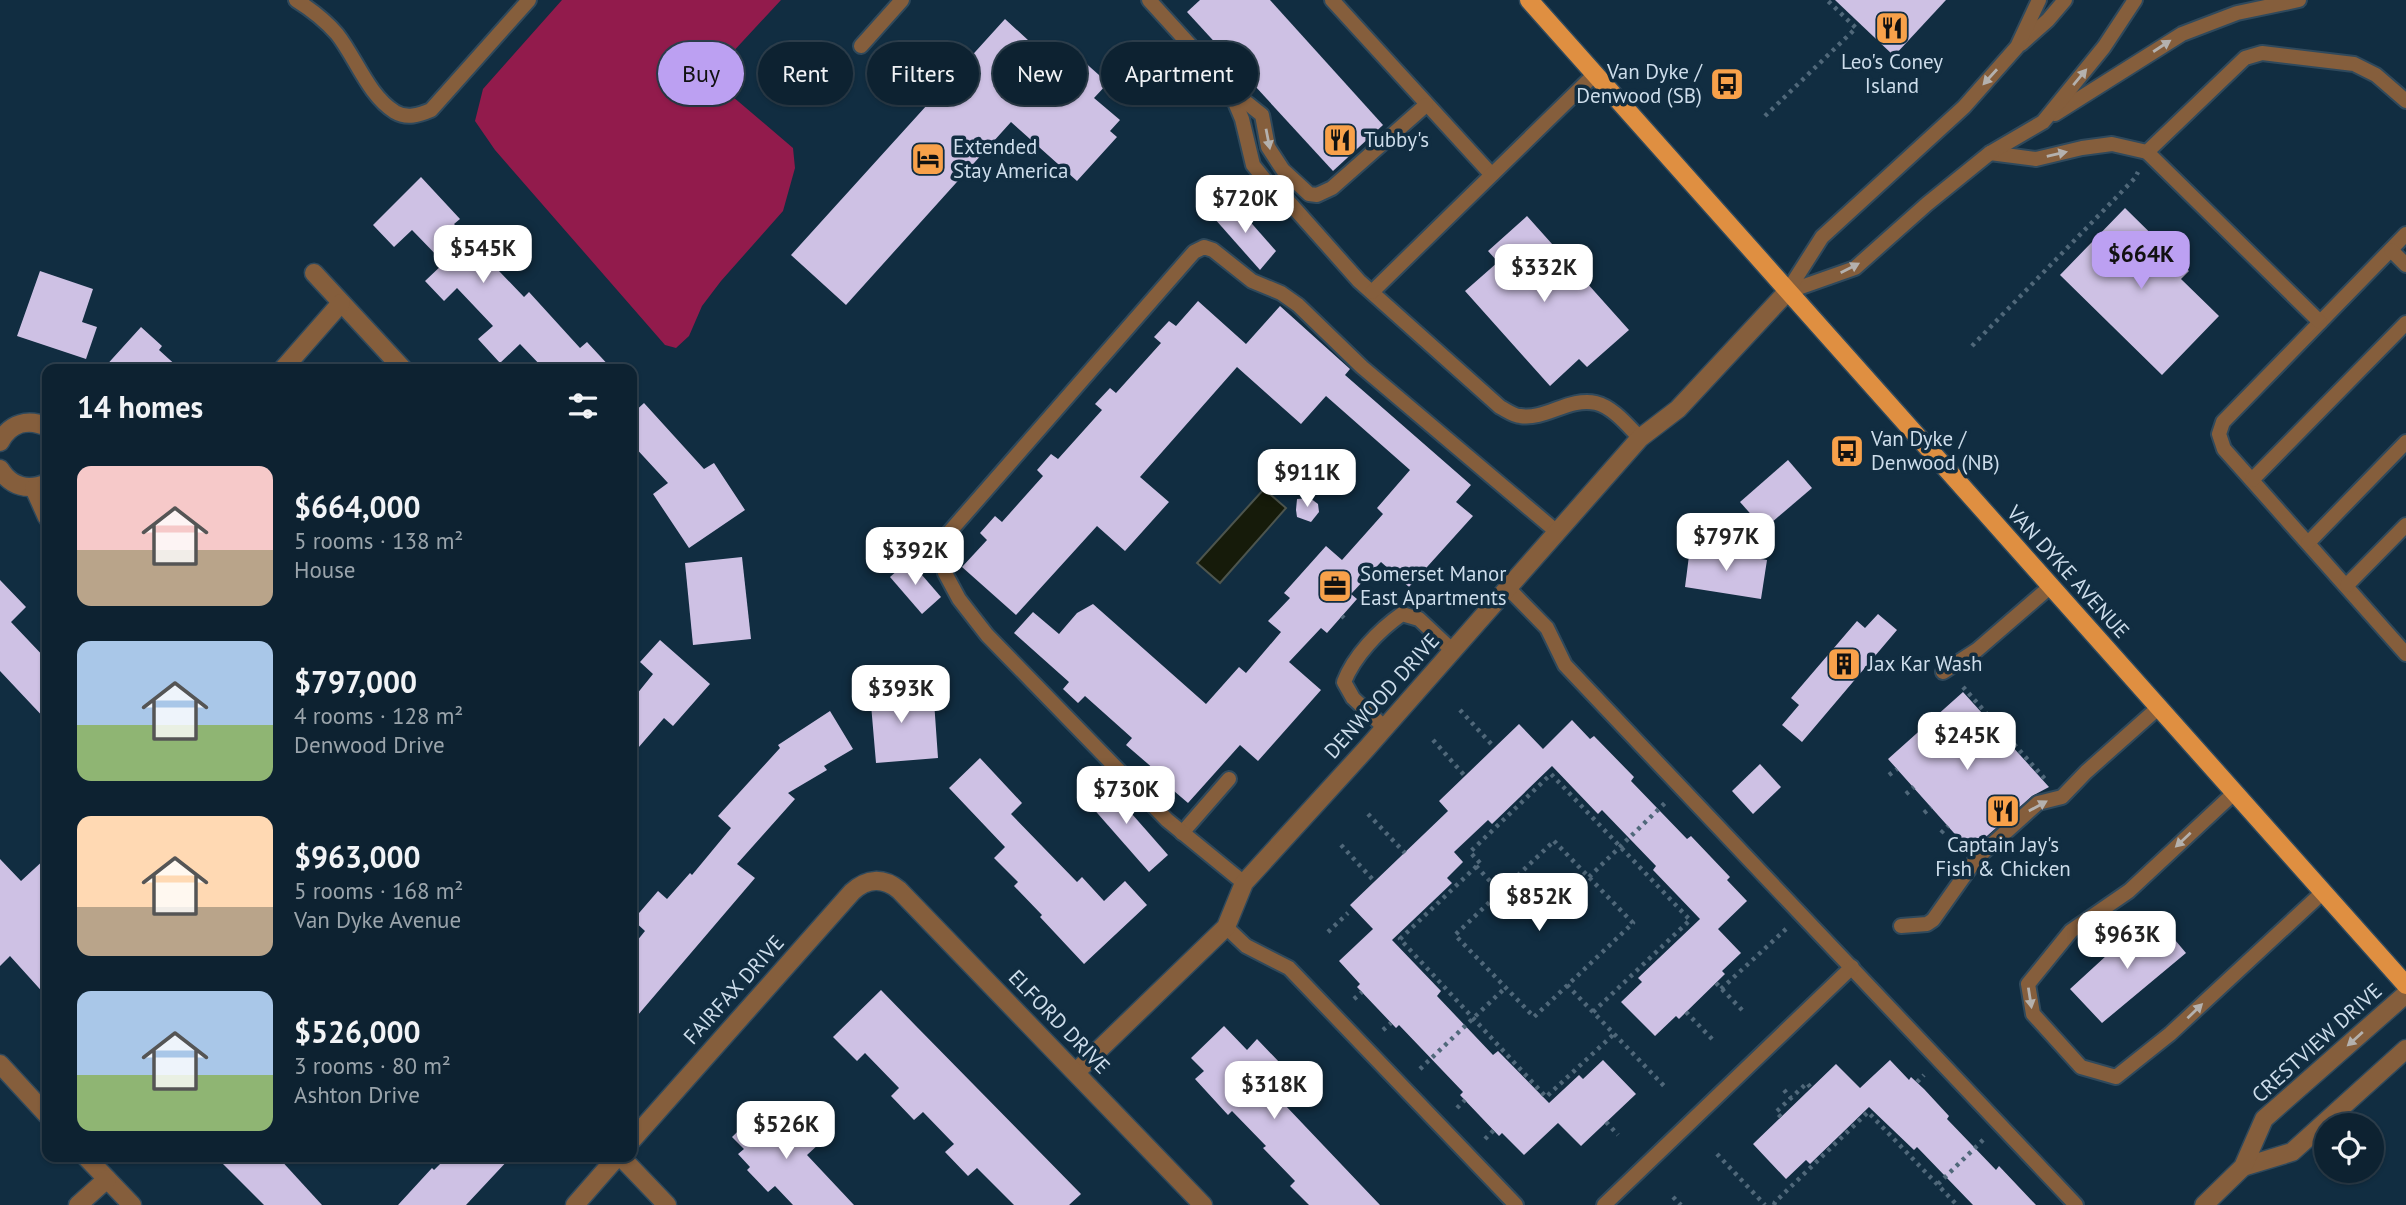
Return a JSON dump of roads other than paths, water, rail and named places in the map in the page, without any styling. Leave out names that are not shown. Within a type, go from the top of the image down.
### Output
[{"type":"main road","name":"VAN DYKE AVENUE","points":[[1529,0],[2406,985]]},
{"type":"street","points":[[314,273],[398,364]]},
{"type":"street","name":"DENWOOD DRIVE","points":[[1076,1072],[1226,927],[1244,883],[1385,728],[1640,438],[1678,409],[1787,292]]},
{"type":"street","points":[[287,364],[341,303]]},
{"type":"street","points":[[0,442],[14,426],[26,422],[42,424]]},
{"type":"street","points":[[0,469],[9,481],[21,487],[41,486]]},
{"type":"street","name":"ELFORD DRIVE","points":[[877,880],[892,884],[899,890],[1202,1205]]},
{"type":"street","name":"FAIRFAX DRIVE","points":[[637,1134],[852,892],[859,885],[877,880]]},
{"type":"street","name":"CRESTVIEW DRIVE","points":[[2204,1205],[2243,1167],[2264,1119],[2406,993]]},
{"type":"street","name":"CRESTVIEW DRIVE","points":[[2243,1167],[2292,1152],[2406,1049]]},
{"type":"street","points":[[0,1064],[42,1110]]},
{"type":"street","points":[[91,1162],[132,1205]]},
{"type":"street","points":[[575,1205],[614,1162]]},
{"type":"street","points":[[624,1162],[667,1205]]},
{"type":"street","points":[[78,1205],[107,1179]]},
{"type":"lane","points":[[296,0],[316,12],[337,35],[380,98],[397,113],[413,117],[431,110],[529,0]]},
{"type":"lane","points":[[861,46],[902,0]]},
{"type":"lane","points":[[1149,0],[1187,42]]},
{"type":"lane","points":[[1332,0],[1491,174]]},
{"type":"lane","points":[[2017,47],[2039,0]]},
{"type":"lane","points":[[1787,292],[1822,237],[1964,107],[2017,47],[2048,20],[2064,0]]},
{"type":"lane","points":[[2043,122],[2104,47],[2134,0]]},
{"type":"lane","points":[[1787,292],[1855,268],[1990,153],[2182,34],[2237,13],[2298,0]]},
{"type":"lane","points":[[2147,152],[2245,58],[2262,53],[2354,64],[2376,75],[2406,101]]},
{"type":"lane","points":[[1371,292],[1594,74]]},
{"type":"lane","points":[[1236,105],[1254,165],[1269,185],[1288,201],[1371,292],[1500,407],[1519,416],[1540,414],[1577,402],[1598,403],[1617,416],[1640,438]]},
{"type":"lane","points":[[1250,105],[1262,115],[1268,147],[1283,170],[1309,194],[1317,195],[1332,188],[1426,105]]},
{"type":"lane","points":[[1990,153],[2036,159],[2082,148],[2112,145],[2147,152],[2320,322]]},
{"type":"lane","points":[[2406,234],[2223,422],[2219,434],[2224,449],[2406,654]]},
{"type":"lane","points":[[1244,883],[1167,820],[987,635],[959,599],[945,573],[941,553],[946,536],[1194,251],[1204,247],[1213,250],[1252,281],[1281,293],[1298,305],[1362,367],[1557,532]]},
{"type":"lane","points":[[2391,250],[2406,265]]},
{"type":"lane","points":[[2252,480],[2406,323]]},
{"type":"lane","points":[[2308,542],[2406,442]]},
{"type":"lane","points":[[2347,585],[2403,533]]},
{"type":"lane","points":[[1943,672],[1978,650],[2051,586]]},
{"type":"lane","points":[[1508,588],[1547,628],[1564,664],[2076,1205]]},
{"type":"lane","points":[[1385,728],[1353,698],[1344,682],[1349,669],[1388,624],[1402,614],[1419,619],[1452,651]]},
{"type":"lane","points":[[1901,926],[1927,925],[1933,920],[1978,858],[2038,803],[2062,797],[2158,708]]},
{"type":"lane","points":[[1182,833],[1228,779]]},
{"type":"lane","points":[[2234,794],[2129,891],[2071,931],[2028,984],[2033,1014],[2081,1067],[2116,1077],[2170,1034],[2322,893]]},
{"type":"lane","points":[[1226,927],[1245,946],[1289,968],[1516,1205]]},
{"type":"lane","points":[[1604,1205],[1852,967]]},
{"type":"place","name":"Leo's Coney Island","points":[[1892,28]]},
{"type":"place","name":"Van Dyke / Denwood (SB)","points":[[1727,84]]},
{"type":"place","name":"Tubby's","points":[[1340,140]]},
{"type":"place","name":"Extended Stay America","points":[[928,159]]},
{"type":"place","name":"Van Dyke / Denwood (NB)","points":[[1847,451]]},
{"type":"place","name":"Somerset Manor East Apartments","points":[[1335,586]]},
{"type":"place","name":"Jax Kar Wash","points":[[1844,664]]},
{"type":"place","name":"Captain Jay's Fish & Chicken","points":[[2003,811]]}]
